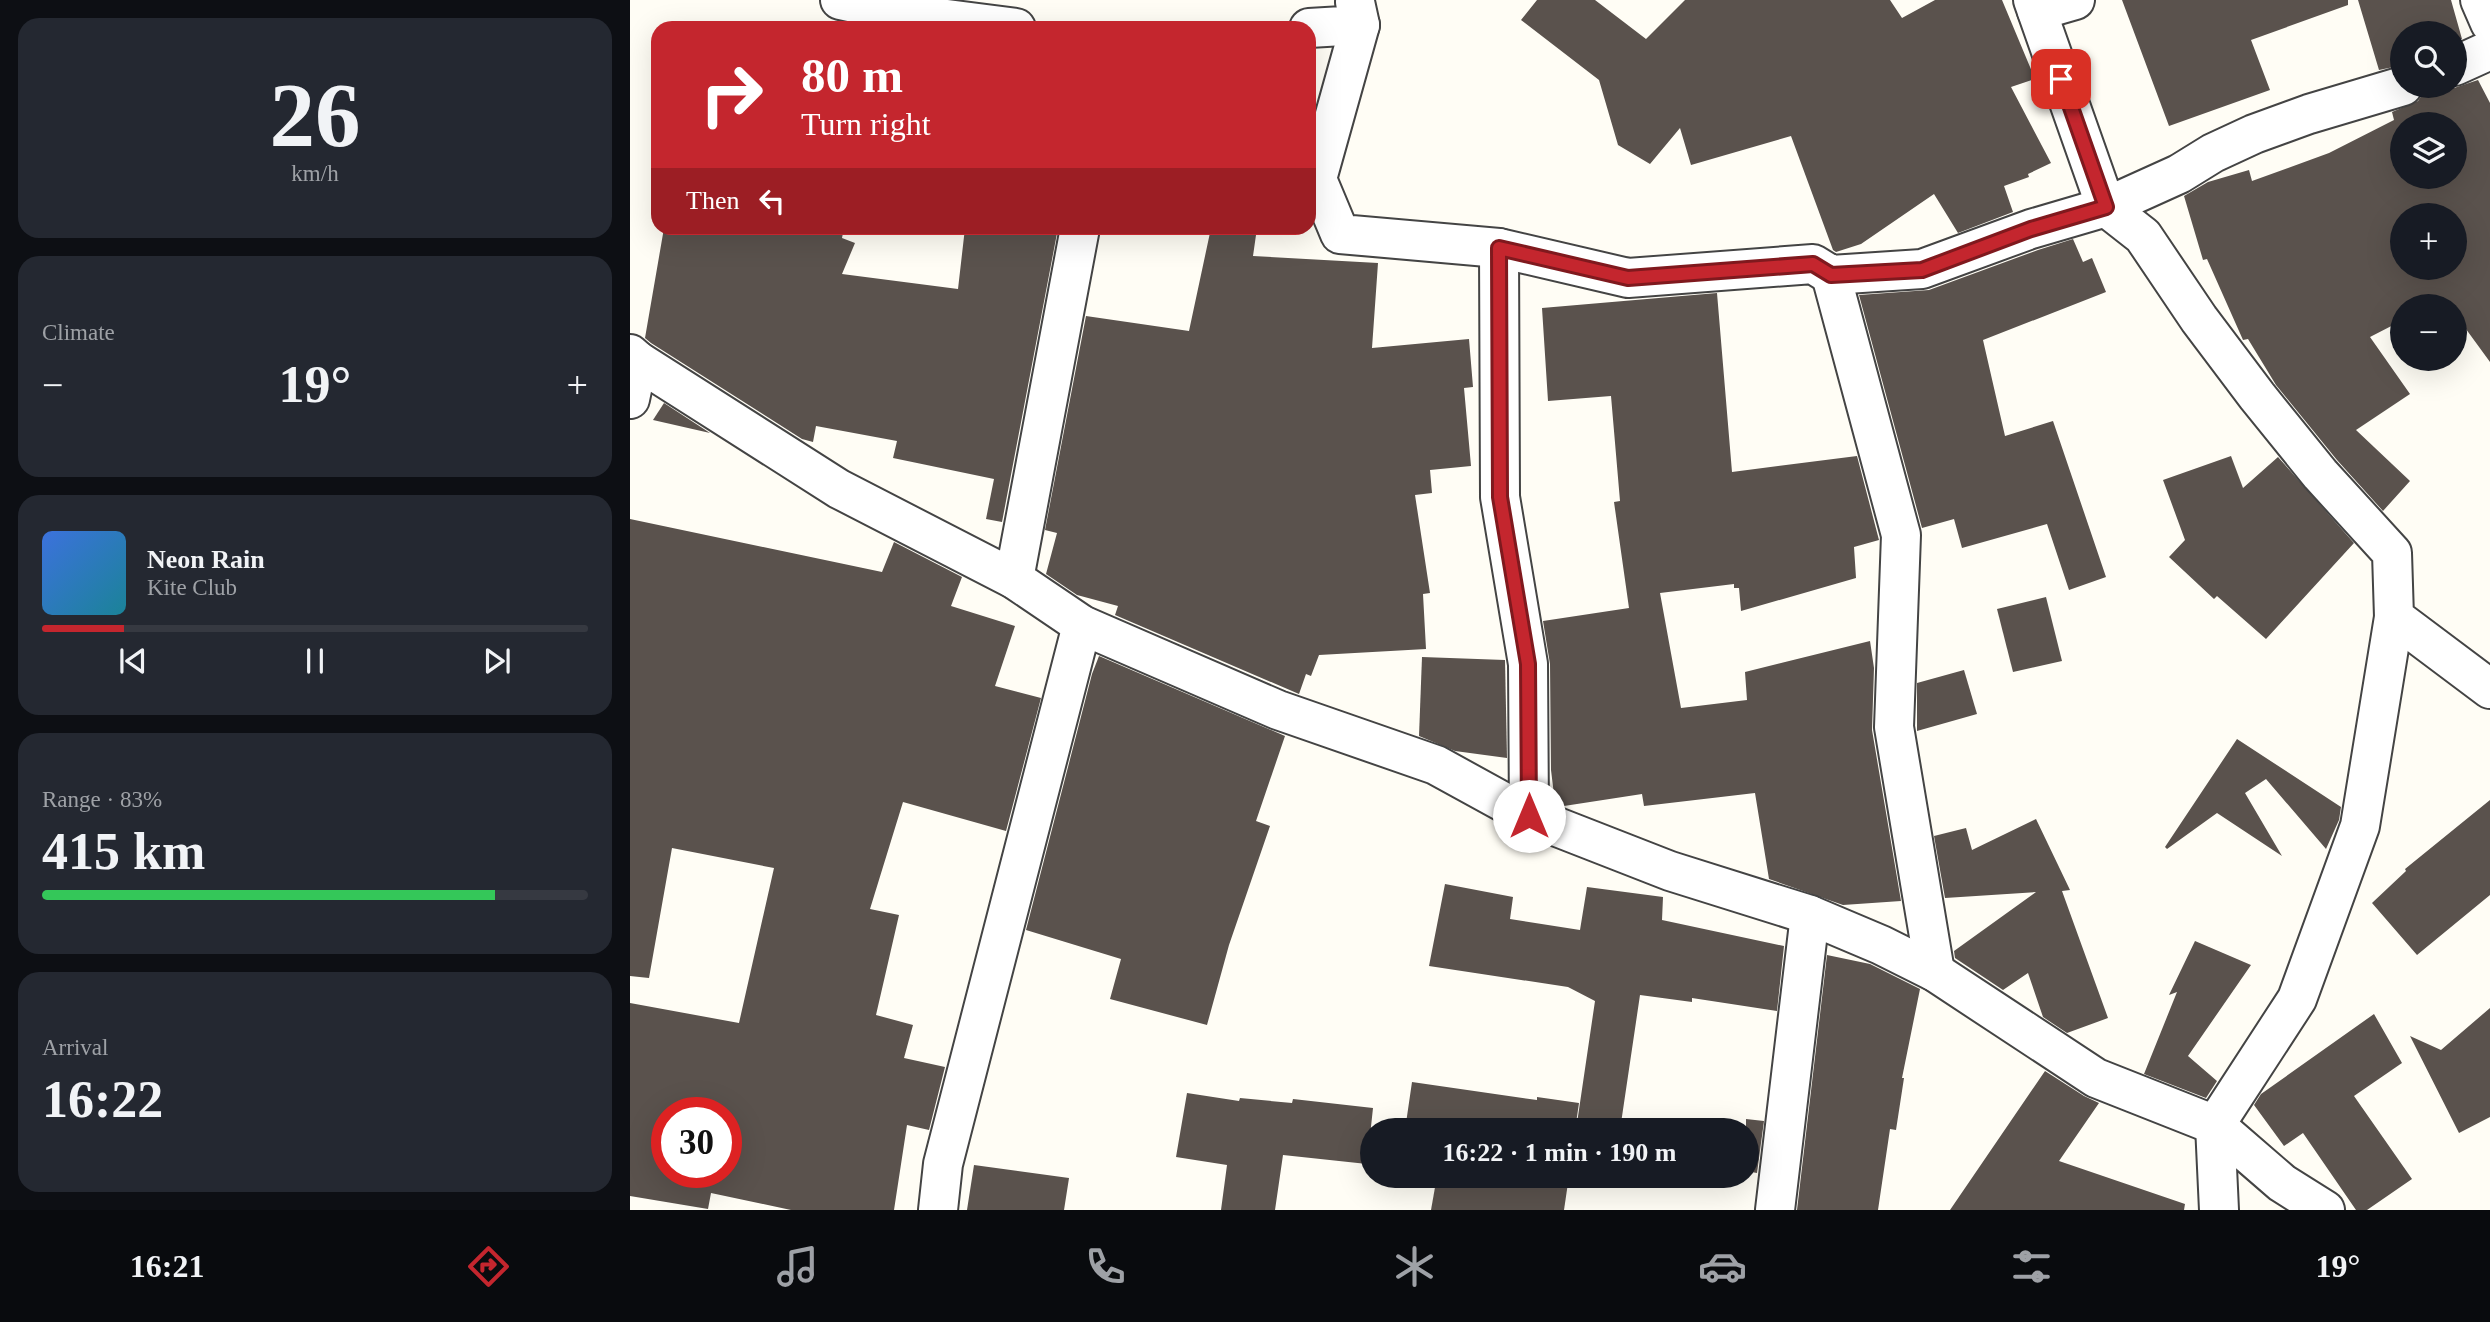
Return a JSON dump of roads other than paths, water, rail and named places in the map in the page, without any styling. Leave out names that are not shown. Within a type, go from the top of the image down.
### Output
[{"type":"street","points":[[840,0],[901,6],[979,21]]},
{"type":"street","points":[[2075,0],[2035,5],[2106,207],[2143,236],[2199,319],[2257,396],[2320,474],[2392,553],[2394,617],[2360,826],[2297,999],[2215,1125],[2219,1210]]},
{"type":"street","points":[[2480,0],[2490,23]]},
{"type":"street","points":[[1357,12],[1317,179],[1340,234],[1499,248],[1628,278],[1813,264],[1831,275],[1922,270],[2031,229],[2106,207],[2179,174],[2213,153],[2254,134],[2390,90]]},
{"type":"street","points":[[1316,26],[1357,12]]},
{"type":"street","points":[[2467,61],[2490,50]]},
{"type":"street","points":[[1014,579],[1079,235]]},
{"type":"street","points":[[1499,248],[1500,497],[1528,664],[1529,816]]},
{"type":"street","points":[[1831,275],[1901,535],[1894,727],[1935,972]]},
{"type":"street","points":[[630,400],[634,358],[839,489],[1014,579],[1082,625],[1278,710],[1436,765],[1529,816],[1670,871],[1810,915],[1881,945],[1935,972],[2096,1078],[2215,1125],[2282,1183],[2325,1210]]},
{"type":"street","points":[[2394,617],[2490,689]]},
{"type":"street","points":[[938,1210],[943,1164],[1082,625]]},
{"type":"street","points":[[1775,1210],[1810,915]]}]
